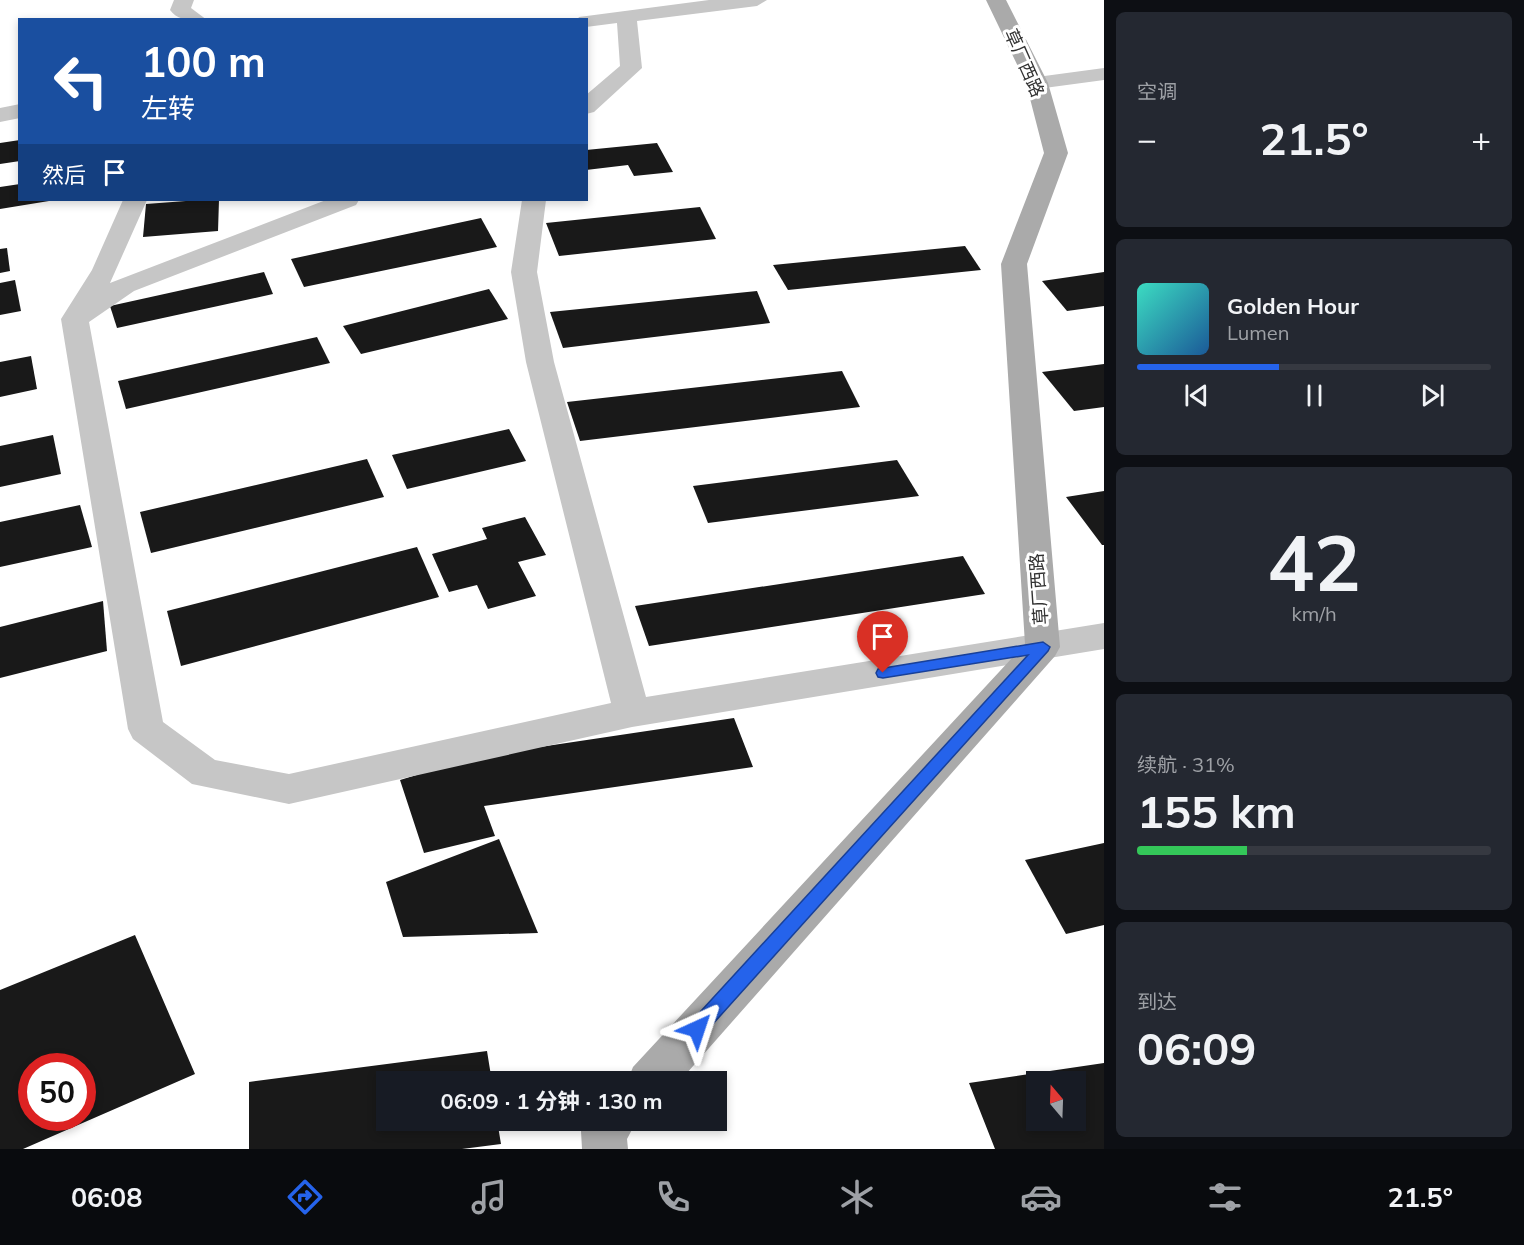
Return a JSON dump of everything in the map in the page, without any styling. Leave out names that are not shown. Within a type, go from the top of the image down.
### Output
[{"type":"main road","name":"草厂西路","points":[[660,1071],[1043,647],[1014,264],[1056,153],[1037,83],[996,0]]},
{"type":"main road","points":[[604,1131],[605,1149]]},
{"type":"street","points":[[184,0],[180,10],[194,18]]},
{"type":"street","points":[[588,21],[757,0]]},
{"type":"street","points":[[588,105],[631,68],[627,16]]},
{"type":"street","points":[[1037,83],[1104,74]]},
{"type":"street","points":[[0,115],[18,111]]},
{"type":"street","points":[[135,201],[105,270],[75,319],[146,729],[205,773],[289,789],[632,713],[1104,636]]},
{"type":"street","points":[[75,319],[125,285],[344,201]]},
{"type":"street","points":[[534,201],[524,272],[540,362],[632,713]]},
{"type":"building","points":[[18,140],[18,161],[0,164],[0,143]]},
{"type":"building","points":[[657,143],[673,172],[634,176],[628,165],[588,170],[588,150]]},
{"type":"building","points":[[18,184],[18,201],[49,201],[0,209],[0,187]]},
{"type":"building","points":[[219,201],[218,231],[143,237],[146,204]]},
{"type":"building","points":[[700,207],[716,239],[559,256],[546,223]]},
{"type":"building","points":[[481,218],[497,247],[304,287],[291,259]]},
{"type":"building","points":[[965,246],[981,270],[788,290],[773,265]]},
{"type":"building","points":[[7,248],[10,271],[0,273],[0,249]]},
{"type":"building","points":[[264,272],[273,294],[117,328],[110,306]]},
{"type":"building","points":[[1104,272],[1104,306],[1067,311],[1042,281]]},
{"type":"building","points":[[15,280],[21,311],[0,315],[0,283]]},
{"type":"building","points":[[489,289],[508,319],[361,354],[343,326]]},
{"type":"building","points":[[757,291],[770,323],[563,348],[550,312]]},
{"type":"building","points":[[317,337],[330,363],[126,409],[118,381]]},
{"type":"building","points":[[31,356],[37,389],[0,397],[0,362]]},
{"type":"building","points":[[1104,364],[1104,407],[1074,411],[1042,372]]},
{"type":"building","points":[[842,371],[860,407],[580,441],[567,402]]},
{"type":"building","points":[[509,429],[526,461],[407,489],[392,455]]},
{"type":"building","points":[[53,435],[61,474],[0,487],[0,446]]},
{"type":"building","points":[[367,459],[384,497],[151,553],[140,512]]},
{"type":"building","points":[[897,460],[919,496],[708,523],[693,486]]},
{"type":"building","points":[[1104,491],[1104,545],[1102,545],[1066,497]]},
{"type":"building","points":[[80,505],[92,547],[0,567],[0,522]]},
{"type":"building","points":[[525,517],[546,555],[518,562],[536,596],[488,609],[477,585],[449,592],[432,554],[487,539],[482,528]]},
{"type":"building","points":[[417,547],[439,597],[181,666],[167,611]]},
{"type":"building","points":[[963,556],[985,594],[649,646],[635,606]]},
{"type":"building","points":[[103,601],[107,651],[0,678],[0,627]]},
{"type":"building","points":[[734,718],[753,767],[484,806],[495,836],[424,853],[400,780],[479,756]]},
{"type":"building","points":[[499,839],[538,933],[403,937],[386,882]]},
{"type":"building","points":[[1104,843],[1104,925],[1066,934],[1025,860]]},
{"type":"building","points":[[135,935],[195,1074],[96,1117],[96,1053],[18,1053],[18,1131],[64,1131],[23,1149],[0,1149],[0,990]]},
{"type":"building","points":[[487,1051],[490,1071],[376,1071],[376,1131],[499,1131],[501,1144],[462,1149],[249,1149],[249,1082]]},
{"type":"building","points":[[1104,1063],[1104,1149],[995,1149],[969,1083],[1026,1075],[1026,1131],[1086,1131],[1086,1071],[1050,1071]]},
{"type":"route","points":[[697,1029],[1043,647],[883,673]]}]
